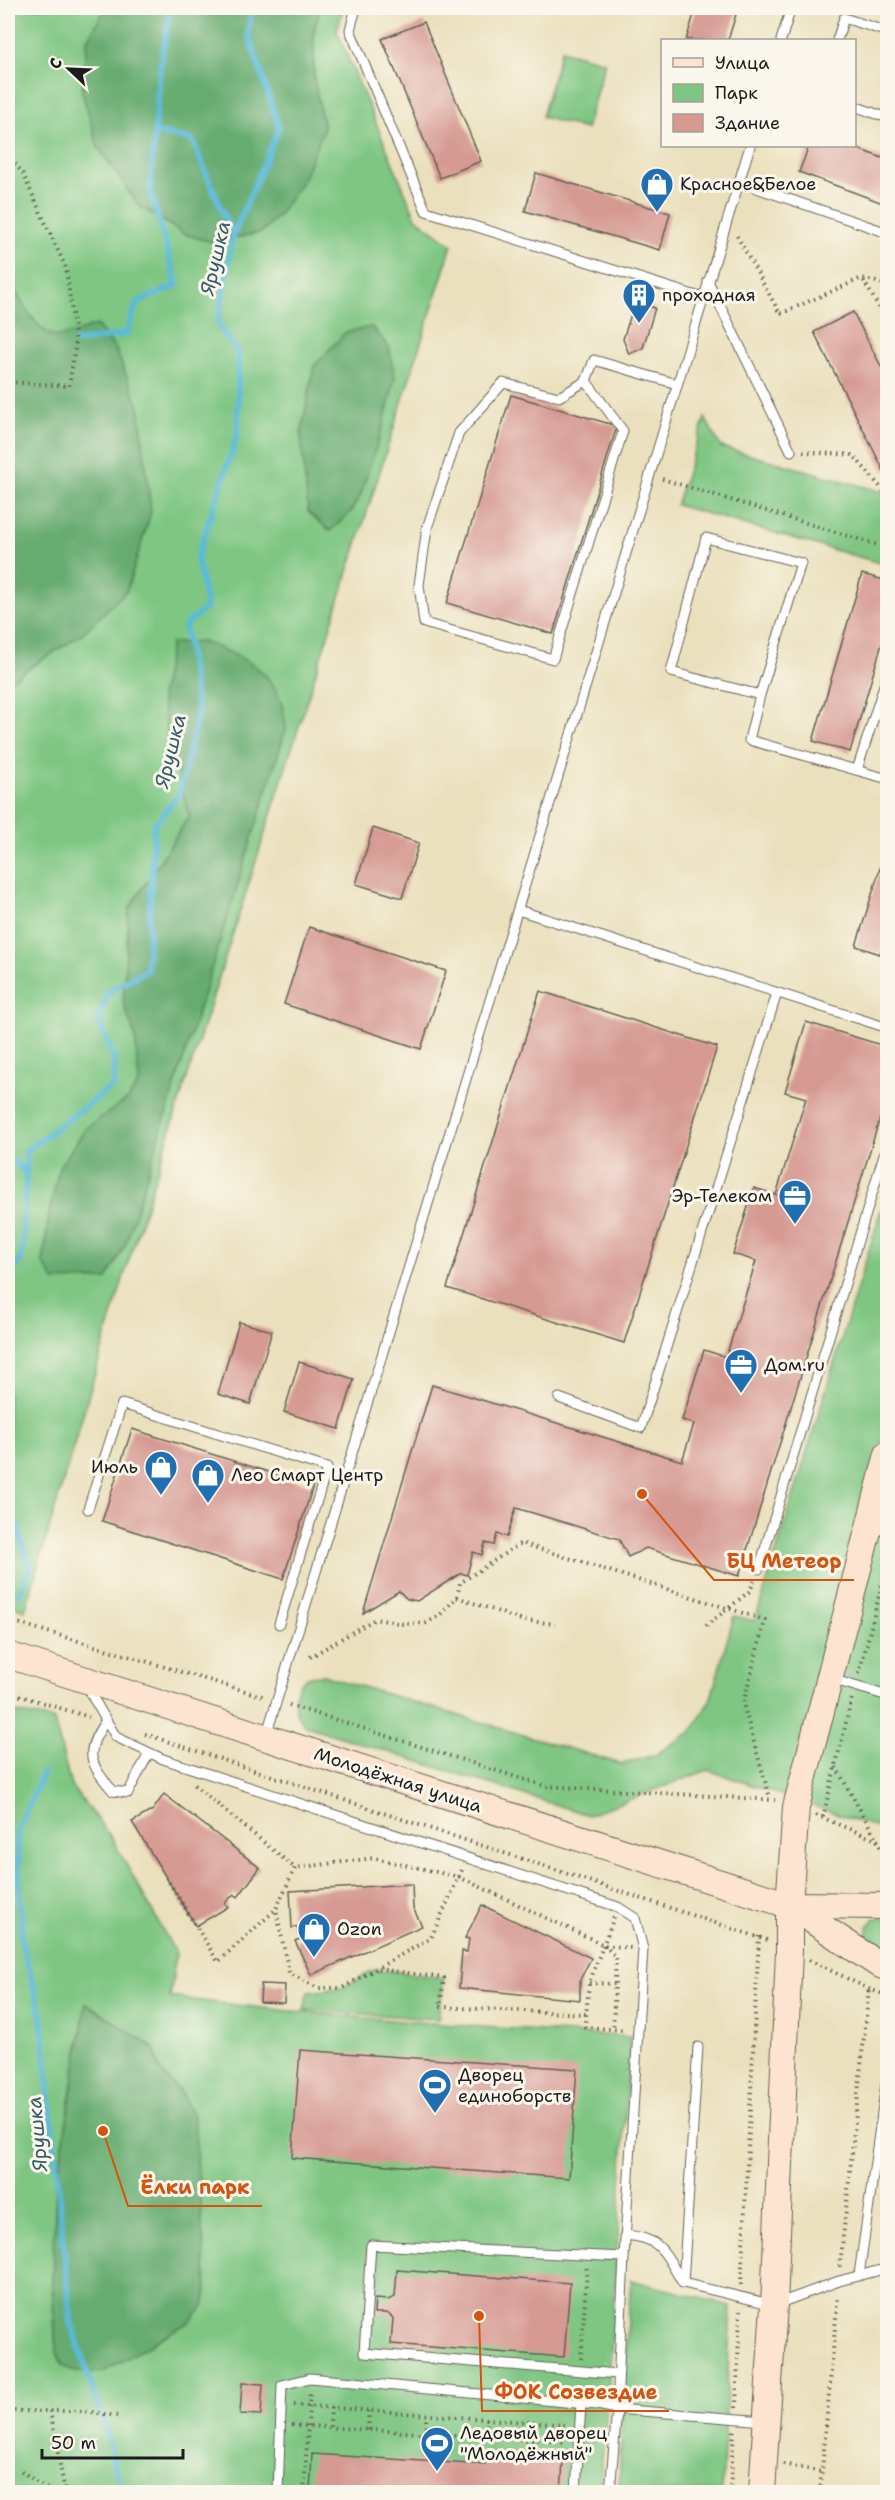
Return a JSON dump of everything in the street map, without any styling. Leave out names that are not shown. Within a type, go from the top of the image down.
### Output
[{"type":"street","points":[[762,2493],[774,2305],[789,1905],[796,1807],[888,1454]]},
{"type":"street","name":"Молодёжная улица","points":[[8,1655],[789,1905],[878,1964],[888,1968]]},
{"type":"street","name":"Молодёжная улица","points":[[789,1905],[888,1906]]},
{"type":"lane","points":[[357,8],[350,30],[426,211],[703,298]]},
{"type":"lane","points":[[781,39],[791,8]]},
{"type":"lane","points":[[837,39],[847,8]]},
{"type":"lane","points":[[844,18],[888,33]]},
{"type":"lane","points":[[856,106],[888,118]]},
{"type":"lane","points":[[266,1738],[750,147]]},
{"type":"lane","points":[[739,182],[888,233]]},
{"type":"lane","points":[[708,281],[791,452]]},
{"type":"lane","points":[[586,381],[623,431],[553,659],[424,623],[419,585],[427,528],[459,433],[503,383],[560,397],[586,381],[594,360],[677,384]]},
{"type":"lane","points":[[760,695],[671,672],[706,538],[801,563],[760,695],[749,740],[888,779]]},
{"type":"lane","points":[[857,770],[888,673]]},
{"type":"lane","points":[[518,910],[888,1028]]},
{"type":"lane","points":[[559,1398],[641,1428],[777,993]]},
{"type":"lane","points":[[759,1569],[888,1141]]},
{"type":"lane","points":[[88,1509],[122,1404],[327,1468],[279,1624]]},
{"type":"lane","points":[[865,1540],[888,1522]]},
{"type":"lane","points":[[82,1678],[105,1722],[117,1737],[149,1753],[618,1907],[635,1918],[643,1949],[625,2235],[617,2409],[610,2493]]},
{"type":"lane","points":[[829,1678],[888,1696]]},
{"type":"lane","points":[[105,1722],[92,1740],[92,1755],[98,1773],[113,1791],[128,1793],[149,1753]]},
{"type":"lane","points":[[683,2283],[698,2047]]},
{"type":"lane","points":[[859,2275],[888,2070]]},
{"type":"lane","points":[[625,2235],[642,2236],[658,2243],[683,2283],[774,2305],[839,2281],[888,2268]]},
{"type":"lane","points":[[618,2374],[364,2353],[371,2246],[624,2257]]},
{"type":"lane","points":[[278,2493],[282,2385],[310,2378],[581,2403],[617,2409],[766,2421]]},
{"type":"lane","points":[[576,2493],[581,2403]]},
{"type":"path","points":[[8,154],[23,174],[66,268],[76,342],[69,386],[8,382]]},
{"type":"path","points":[[727,218],[780,314],[862,278],[888,285]]},
{"type":"path","points":[[862,278],[888,323]]},
{"type":"path","points":[[884,317],[888,308]]},
{"type":"path","points":[[791,452],[853,454],[888,496]]},
{"type":"path","points":[[649,475],[888,548]]},
{"type":"path","points":[[310,1657],[375,1619],[403,1624],[426,1623],[440,1614],[457,1597],[460,1582],[521,1543],[765,1620],[743,1704],[770,1798]]},
{"type":"path","points":[[706,1626],[750,1591],[759,1569]]},
{"type":"path","points":[[457,1597],[521,1620],[555,1624]]},
{"type":"path","points":[[8,1620],[277,1701],[545,1786],[770,1798],[888,1845]]},
{"type":"path","points":[[8,1692],[105,1722]]},
{"type":"path","points":[[139,1732],[759,1936],[888,1996]]},
{"type":"path","points":[[836,1766],[888,1864]]},
{"type":"path","points":[[190,1781],[295,1868],[374,1858],[459,1877],[604,1945],[643,1949]]},
{"type":"path","points":[[276,1909],[289,1973],[318,1988],[342,1988],[431,1938],[468,1858]]},
{"type":"path","points":[[166,1877],[218,1962],[276,1909],[295,1868]]},
{"type":"path","points":[[618,1907],[588,1983],[585,2027],[638,2031]]},
{"type":"path","points":[[730,2493],[759,1936]]},
{"type":"path","points":[[604,1945],[616,1957],[613,2029]]},
{"type":"path","points":[[376,1969],[444,1978],[440,2007],[586,2014]]},
{"type":"path","points":[[588,1983],[616,1984]]},
{"type":"path","points":[[820,2493],[869,1989]]},
{"type":"path","points":[[581,2372],[587,2256]]},
{"type":"path","points":[[304,2493],[310,2378]]},
{"type":"path","points":[[289,2436],[291,2405],[573,2426]]},
{"type":"path","points":[[330,2408],[330,2427]]},
{"type":"path","points":[[8,2411],[85,2411],[117,2416]]},
{"type":"path","points":[[50,2411],[65,2493]]},
{"type":"path","points":[[368,2430],[369,2411]]},
{"type":"path","points":[[426,2415],[426,2433]]},
{"type":"path","points":[[486,2437],[487,2420]]},
{"type":"path","points":[[290,2425],[579,2442]]},
{"type":"path","points":[[21,2471],[51,2493]]},
{"type":"green space","points":[[8,8],[343,8],[337,31],[416,218],[452,245],[123,1279],[25,1610],[8,1604]]},
{"type":"green space","points":[[106,8],[321,8],[314,29],[314,80],[324,128],[302,182],[280,213],[262,232],[215,243],[184,234],[139,206],[98,147],[82,92],[87,40]]},
{"type":"green space","points":[[561,50],[605,62],[586,129],[542,117]]},
{"type":"green space","points":[[8,275],[27,311],[41,328],[56,336],[97,325],[115,348],[139,407],[151,512],[127,590],[82,634],[8,682]]},
{"type":"green space","points":[[372,327],[389,347],[395,378],[384,423],[360,496],[350,513],[330,531],[308,512],[301,434],[314,366],[346,332]]},
{"type":"green space","points":[[705,418],[721,447],[887,493],[887,565],[676,505]]},
{"type":"green space","points":[[204,642],[236,655],[261,671],[278,694],[286,729],[126,1243],[107,1279],[54,1281],[43,1263],[49,1214],[59,1167],[87,1127],[128,1099],[139,1082],[135,1036],[123,1002],[129,909],[189,816],[168,738],[161,696],[171,643]]},
{"type":"green space","points":[[887,1191],[887,1831],[708,1770],[588,1815],[306,1726],[301,1721],[295,1708],[298,1687],[308,1677],[323,1675],[621,1764],[655,1755],[692,1731],[711,1698],[734,1616],[755,1621]]},
{"type":"green space","points":[[8,1711],[54,1720],[71,1786],[111,1837],[176,1954],[170,1997],[342,2016],[630,2037],[609,2383],[599,2492],[8,2492]]},
{"type":"green space","points":[[874,1918],[887,1918],[887,1954],[867,1947],[866,1932]]},
{"type":"green space","points":[[376,1969],[444,1978],[438,2019],[304,2010],[309,1992],[342,1988]]},
{"type":"green space","points":[[86,2003],[154,2048],[160,2070],[182,2094],[194,2118],[207,2291],[204,2307],[189,2322],[103,2372],[76,2372],[63,2366],[56,2351],[52,2283],[56,2187]]},
{"type":"green space","points":[[631,2280],[731,2306],[722,2492],[619,2492],[623,2389]]},
{"type":"building","points":[[696,8],[738,8],[728,39],[686,39]]},
{"type":"building","points":[[424,22],[481,161],[440,178],[382,39]]},
{"type":"building","points":[[809,147],[853,147],[888,160],[888,205],[799,172]]},
{"type":"building","points":[[536,173],[670,213],[660,250],[525,211]]},
{"type":"building","name":"проходная","points":[[635,302],[655,308],[643,348],[629,354],[623,339]]},
{"type":"building","points":[[853,312],[888,380],[888,469],[884,471],[814,332]]},
{"type":"building","points":[[511,395],[617,426],[553,634],[447,603]]},
{"type":"building","points":[[862,574],[888,581],[888,623],[850,752],[813,741]]},
{"type":"building","points":[[373,828],[419,843],[402,898],[356,884]]},
{"type":"building","points":[[881,865],[888,866],[888,928],[880,954],[856,946]]},
{"type":"building","points":[[309,927],[446,971],[421,1049],[284,1004]]},
{"type":"building","points":[[540,991],[717,1047],[624,1343],[447,1288]]},
{"type":"building","points":[[806,1022],[888,1047],[888,1092],[739,1576],[646,1548],[628,1557],[619,1539],[516,1508],[507,1537],[497,1534],[494,1545],[485,1543],[482,1555],[473,1552],[467,1575],[461,1573],[417,1601],[407,1599],[399,1591],[363,1613],[432,1385],[682,1461],[694,1424],[682,1420],[704,1350],[726,1357],[756,1261],[733,1254],[754,1188],[776,1195],[806,1098],[785,1092]]},
{"type":"building","points":[[239,1322],[272,1331],[250,1404],[218,1394]]},
{"type":"building","points":[[299,1362],[354,1379],[339,1429],[284,1412]]},
{"type":"building","name":"Лео Смарт Центр","points":[[132,1429],[313,1486],[283,1579],[102,1521]]},
{"type":"building","points":[[164,1794],[260,1868],[238,1897],[234,1894],[225,1903],[228,1907],[196,1926],[132,1822],[153,1810]]},
{"type":"building","points":[[412,1884],[413,1908],[422,1926],[311,1975],[295,1941],[300,1939],[297,1927],[292,1928],[290,1891]]},
{"type":"building","points":[[482,1905],[591,1958],[580,1980],[580,2000],[459,1988],[462,1951],[467,1952],[469,1939],[465,1938]]},
{"type":"building","points":[[261,1984],[285,1985],[284,2003],[260,2002]]},
{"type":"building","name":"Дворец единоборств","points":[[300,2050],[577,2069],[569,2178],[292,2158]]},
{"type":"building","points":[[397,2270],[570,2283],[564,2357],[391,2344],[393,2318],[387,2313],[374,2313],[375,2299],[388,2300],[395,2297]]},
{"type":"building","points":[[242,2383],[263,2384],[261,2415],[240,2414]]},
{"type":"building","name":"Ледовый дворец \"Молодёжный\"","points":[[312,2454],[485,2465],[485,2458],[563,2462],[561,2492],[310,2492]]},
{"type":"waterway","points":[[76,342],[126,334],[137,303],[177,285],[150,190],[160,68],[170,8]]},
{"type":"waterway","name":"Ярушка","points":[[8,1279],[22,1257],[27,1150],[114,1085],[114,1058],[98,1020],[109,991],[147,970],[154,825],[179,795],[198,714],[185,625],[207,607],[197,558],[238,433],[238,353],[218,325],[233,236],[279,128],[248,33],[252,8]]},
{"type":"waterway","points":[[155,132],[192,140],[233,236]]},
{"type":"waterway","points":[[8,1156],[26,1173]]},
{"type":"waterway","name":"Ярушка","points":[[8,1493],[30,1569],[19,1594]]},
{"type":"waterway","name":"Ярушка","points":[[43,1773],[17,1833],[22,1944],[42,2016],[71,2322],[106,2431],[121,2492]]},
{"type":"place","name":"Красное&Белое","points":[[657,213]]},
{"type":"place","name":"проходная","points":[[639,324]]},
{"type":"place","name":"Эр-Телеком","points":[[795,1225]]},
{"type":"place","name":"Дом.ru","points":[[741,1394]]},
{"type":"place","name":"БЦ Метеор","points":[[642,1494]]},
{"type":"place","name":"Июль","points":[[161,1496]]},
{"type":"place","name":"Лео Смарт Центр","points":[[208,1504]]},
{"type":"place","name":"Ozon","points":[[314,1958]]},
{"type":"place","name":"Дворец единоборств","points":[[435,2114]]},
{"type":"place","name":"Ёлки парк","points":[[103,2131]]},
{"type":"place","name":"ФОК Созвездие","points":[[479,2316]]},
{"type":"place","name":"Ледовый дворец \"Молодёжный\"","points":[[437,2472]]}]
